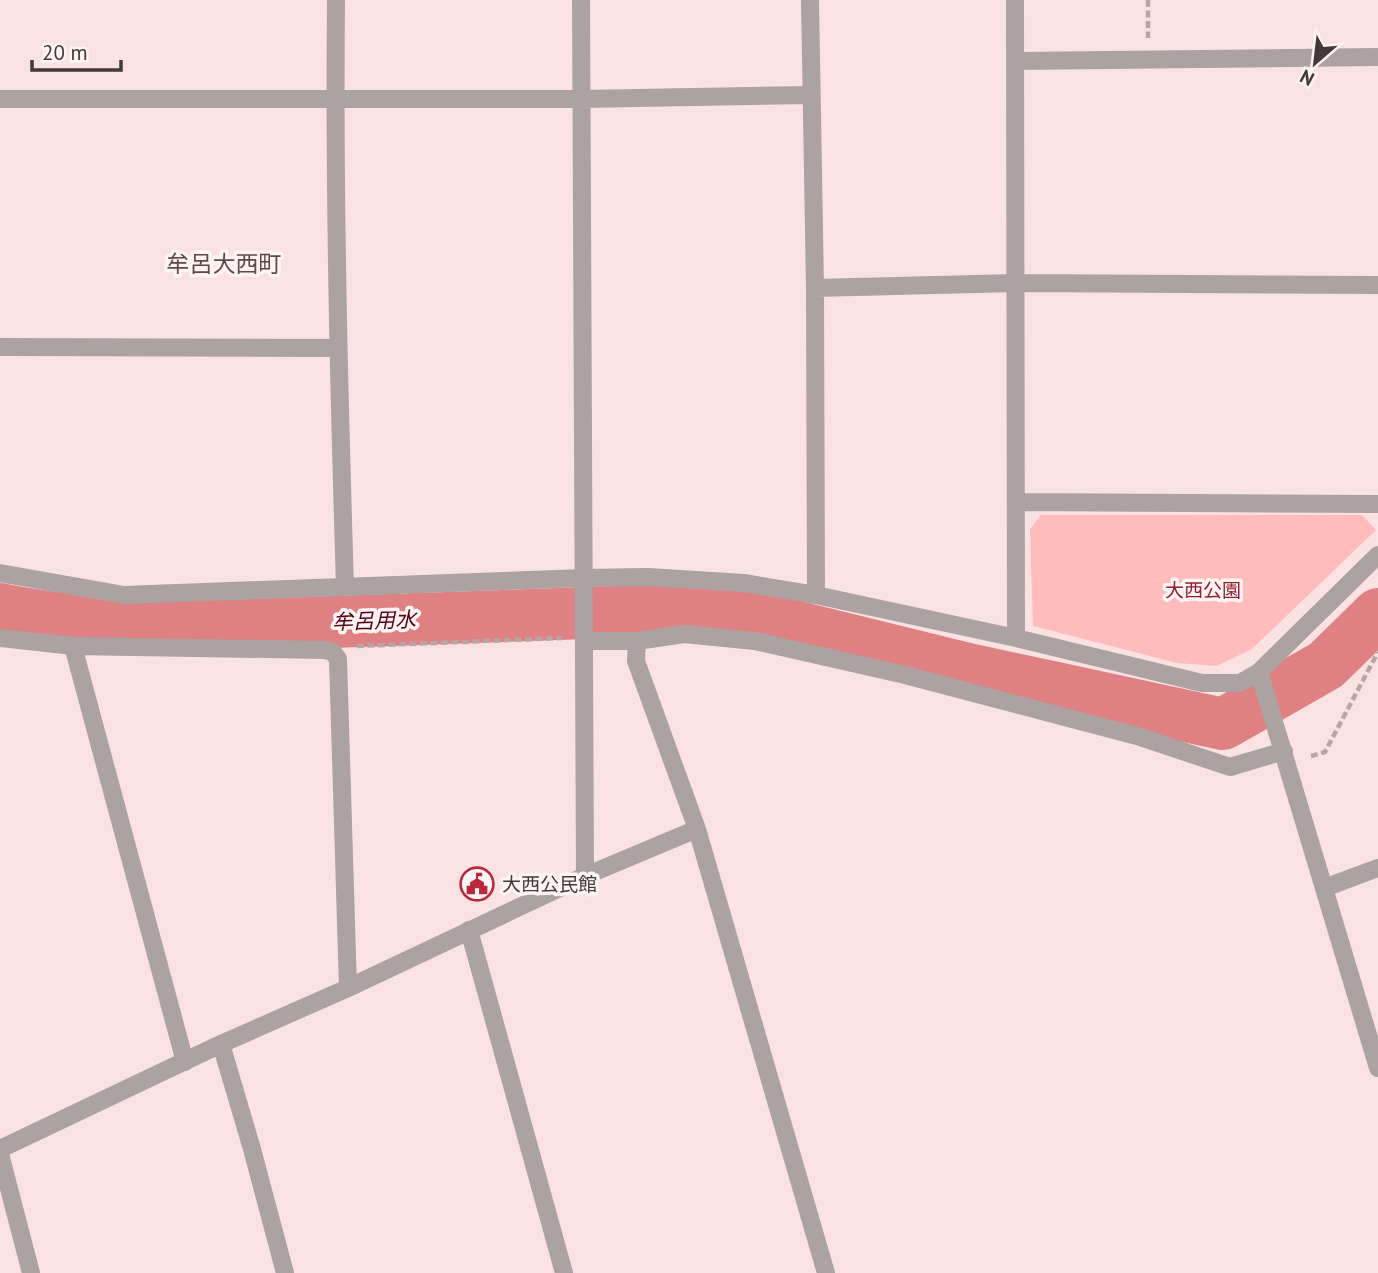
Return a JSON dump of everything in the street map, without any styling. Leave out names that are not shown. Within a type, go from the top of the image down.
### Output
[{"type":"street","points":[[336,0],[338,348],[345,587]]},
{"type":"street","points":[[581,0],[585,876]]},
{"type":"street","points":[[810,0],[816,594]]},
{"type":"street","points":[[1015,0],[1016,638]]},
{"type":"street","points":[[1015,61],[1378,57]]},
{"type":"street","points":[[0,99],[581,99],[811,94]]},
{"type":"street","points":[[815,288],[1015,283],[1378,285]]},
{"type":"street","points":[[0,347],[338,348]]},
{"type":"street","points":[[1017,502],[1378,505]]},
{"type":"street","points":[[0,573],[124,595],[345,587],[584,586],[648,577],[744,583],[816,594],[1202,683],[1240,683],[1259,672],[1378,555]]},
{"type":"street","points":[[584,636],[637,641],[684,634],[755,642],[905,676],[1125,732],[1230,768],[1284,751]]},
{"type":"street","points":[[0,638],[73,646],[333,652],[338,659],[348,988]]},
{"type":"street","points":[[637,641],[636,661],[696,829],[826,1273]]},
{"type":"street","points":[[73,646],[185,1062]]},
{"type":"street","points":[[1259,672],[1378,1069]]},
{"type":"street","points":[[31,1273],[0,1151],[221,1044],[348,988],[585,876],[696,829]]},
{"type":"street","points":[[1324,888],[1378,868]]},
{"type":"street","points":[[469,930],[564,1273]]},
{"type":"street","points":[[221,1044],[285,1273]]},
{"type":"path","points":[[1147,60],[1148,0]]},
{"type":"path","points":[[333,652],[343,647],[562,638]]},
{"type":"path","points":[[1311,756],[1325,752],[1378,652]]},
{"type":"green space","name":"大西公園","points":[[1041,515],[1362,515],[1376,530],[1252,649],[1217,666],[1177,663],[1033,626],[1030,529]]},
{"type":"waterway","name":"牟呂用水","points":[[0,609],[82,621],[219,626],[642,611],[749,615],[972,670],[1223,724],[1326,665],[1378,614]]},
{"type":"place","name":"大西公民館","points":[[477,884]]},
{"type":"district","name":"牟呂大西町","points":[[224,264]]}]
